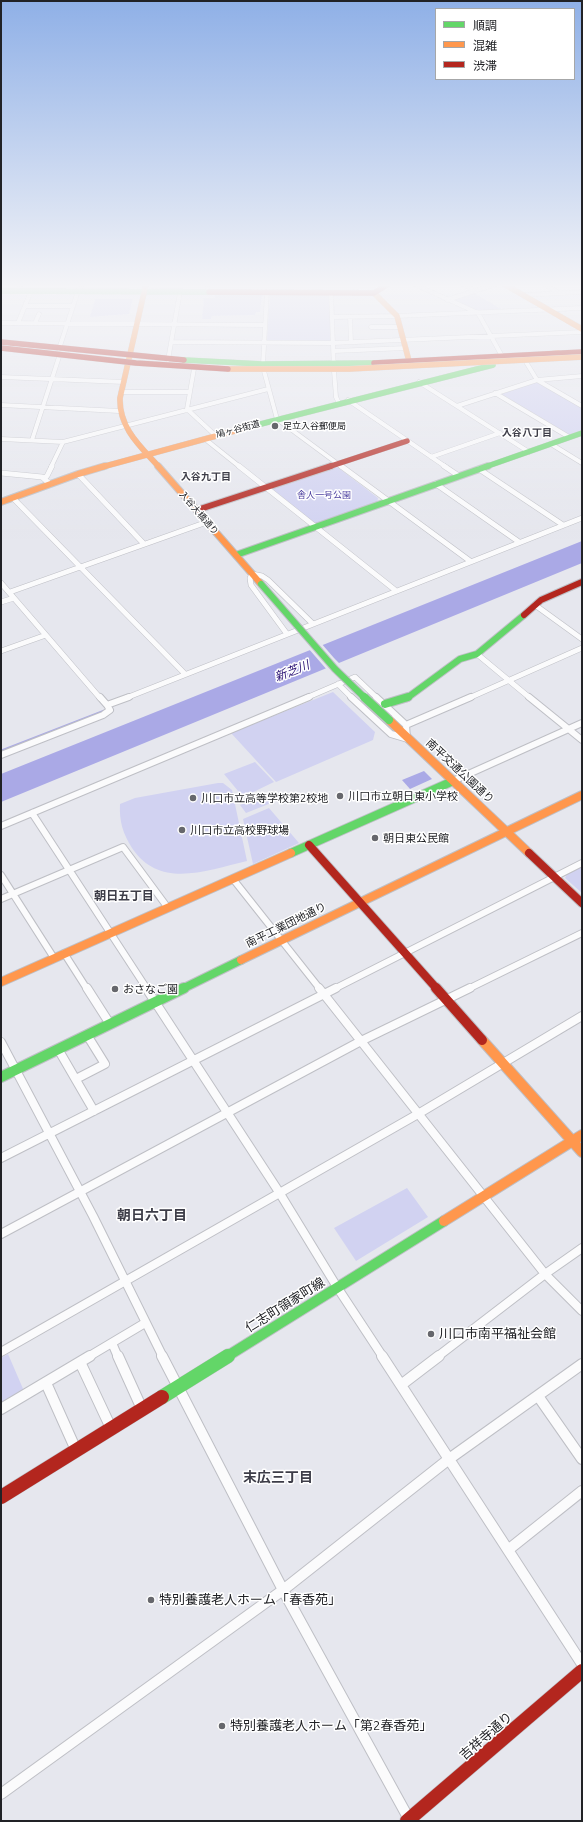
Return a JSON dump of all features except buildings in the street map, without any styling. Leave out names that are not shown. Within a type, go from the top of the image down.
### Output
[{"type":"main road","name":"入谷大橋通り","points":[[127,369],[121,392],[119,411],[124,425],[146,454],[197,510],[322,656]]},
{"type":"main road","points":[[246,369],[311,369]]},
{"type":"main road","points":[[428,380],[440,374],[436,369]]},
{"type":"main road","name":"鳩ヶ谷街道","points":[[1,502],[13,498],[47,481],[78,474],[146,454],[468,369]]},
{"type":"main road","points":[[236,555],[582,433]]},
{"type":"main road","points":[[197,510],[407,441]]},
{"type":"main road","points":[[385,704],[406,698],[460,659],[477,654],[541,600],[582,582]]},
{"type":"main road","name":"南平交通公園通り","points":[[322,656],[344,679],[582,903]]},
{"type":"main road","points":[[1,982],[453,781]]},
{"type":"main road","name":"南平工業団地通り","points":[[1,1077],[582,795]]},
{"type":"main road","points":[[309,845],[582,1152]]},
{"type":"main road","name":"仁志町領家町線","points":[[1,1496],[582,1135]]},
{"type":"main road","name":"吉祥寺通り","points":[[409,1820],[582,1671]]},
{"type":"street","points":[[32,440],[41,407],[55,369]]},
{"type":"street","points":[[188,409],[194,369]]},
{"type":"street","points":[[266,369],[268,389],[277,419],[470,562]]},
{"type":"street","points":[[334,369],[336,397],[460,476]]},
{"type":"street","points":[[528,369],[537,380],[582,406]]},
{"type":"street","points":[[457,406],[537,380],[582,376]]},
{"type":"street","points":[[1,377],[124,382]]},
{"type":"street","points":[[419,382],[529,452]]},
{"type":"street","points":[[1,439],[63,442],[268,389]]},
{"type":"street","points":[[121,392],[190,392]]},
{"type":"street","points":[[495,393],[569,437]]},
{"type":"street","points":[[1,405],[119,411]]},
{"type":"street","points":[[188,409],[216,436]]},
{"type":"street","points":[[431,457],[500,433]]},
{"type":"street","points":[[205,439],[395,590]]},
{"type":"street","points":[[1,474],[47,481],[47,476],[63,442]]},
{"type":"street","points":[[551,444],[582,463]]},
{"type":"street","points":[[479,469],[563,525]]},
{"type":"street","points":[[78,474],[144,544]]},
{"type":"street","points":[[436,484],[519,542]]},
{"type":"street","points":[[13,498],[184,673]]},
{"type":"street","points":[[107,705],[184,673],[582,518]]},
{"type":"street","points":[[10,592],[207,522]]},
{"type":"street","points":[[287,634],[251,585],[250,578],[252,574],[262,576],[268,580],[313,624]]},
{"type":"street","points":[[1,583],[110,710],[103,715],[1,755]]},
{"type":"street","points":[[1,602],[14,598]]},
{"type":"street","points":[[535,605],[582,639]]},
{"type":"street","points":[[1,651],[46,635]]},
{"type":"street","points":[[406,725],[582,648]]},
{"type":"street","points":[[477,654],[582,740]]},
{"type":"street","points":[[1,826],[338,684],[356,678],[406,725],[408,738],[391,734],[338,684]]},
{"type":"street","points":[[453,781],[582,723]]},
{"type":"street","points":[[32,813],[279,1192],[337,1287],[582,1664]]},
{"type":"street","points":[[1,899],[123,847],[168,908]]},
{"type":"street","points":[[1,1158],[582,863]]},
{"type":"street","points":[[1,875],[54,958]]},
{"type":"street","points":[[233,880],[545,1274],[582,1311]]},
{"type":"street","points":[[1,1234],[361,1041],[582,933]]},
{"type":"street","points":[[64,954],[110,1024]]},
{"type":"street","points":[[1,1352],[418,1114],[582,1016]]},
{"type":"street","points":[[76,1079],[105,1064],[87,1035]]},
{"type":"street","points":[[1,1042],[80,1192],[126,1282],[145,1323],[283,1590],[409,1820]]},
{"type":"street","points":[[58,1049],[94,1110]]},
{"type":"street","points":[[401,1385],[545,1274],[582,1248]]},
{"type":"street","points":[[1,1409],[145,1323]]},
{"type":"street","points":[[112,1343],[142,1409]]},
{"type":"street","points":[[80,1362],[111,1428]]},
{"type":"street","points":[[1,1794],[283,1590],[450,1459],[582,1364]]},
{"type":"street","points":[[46,1383],[76,1450]]},
{"type":"street","points":[[538,1396],[582,1459]]},
{"type":"street","points":[[508,1550],[582,1491]]},
{"type":"green space","points":[[534,382],[582,408],[582,430],[568,434],[501,394]]},
{"type":"green space","name":"舎人一号公園","points":[[336,466],[378,498],[377,503],[318,523],[314,523],[273,490],[274,487]]},
{"type":"green space","points":[[333,692],[375,732],[373,740],[276,782],[231,733]]},
{"type":"green space","points":[[255,762],[274,782],[243,797],[224,774]]},
{"type":"green space","name":"川口市立高校野球場","points":[[223,783],[232,790],[247,861],[216,869],[185,874],[170,873],[156,869],[143,861],[126,838],[121,822],[120,804],[135,798]]},
{"type":"green space","points":[[264,796],[271,803],[246,813],[240,805]]},
{"type":"green space","points":[[269,808],[299,843],[253,864],[243,819]]},
{"type":"green space","points":[[582,866],[582,893],[565,878],[567,874]]},
{"type":"green space","points":[[407,1188],[428,1217],[356,1261],[334,1228]]},
{"type":"green space","points":[[8,1354],[24,1391],[1,1404],[1,1358]]},
{"type":"water","name":"新芝川","points":[[582,541],[582,563],[1,802],[1,774]]},
{"type":"water","points":[[424,771],[432,779],[410,789],[402,780]]},
{"type":"pier","points":[[321,643],[341,665],[328,671],[308,648]]},
{"type":"waterway","points":[[1,751],[104,711]]},
{"type":"traffic: fast","points":[[249,427],[477,369]]},
{"type":"traffic: fast","points":[[236,555],[582,433]]},
{"type":"traffic: fast","points":[[261,584],[335,669],[389,720]]},
{"type":"traffic: fast","points":[[385,704],[406,698],[460,659],[477,654],[524,615]]},
{"type":"traffic: fast","points":[[291,853],[453,781]]},
{"type":"traffic: fast","points":[[1,1077],[241,960]]},
{"type":"traffic: fast","points":[[162,1397],[444,1221]]},
{"type":"traffic: slow","points":[[127,369],[120,398],[120,408],[128,432],[261,584]]},
{"type":"traffic: slow","points":[[1,502],[78,474],[146,454],[249,427]]},
{"type":"traffic: slow","points":[[389,720],[529,853]]},
{"type":"traffic: slow","points":[[241,960],[582,795]]},
{"type":"traffic: slow","points":[[1,982],[291,853]]},
{"type":"traffic: slow","points":[[482,1040],[582,1152]]},
{"type":"traffic: slow","points":[[444,1221],[582,1135]]},
{"type":"traffic: jam","points":[[197,510],[407,441]]},
{"type":"traffic: jam","points":[[524,615],[541,600],[582,582]]},
{"type":"traffic: jam","points":[[309,845],[482,1040]]},
{"type":"traffic: jam","points":[[529,853],[582,903]]},
{"type":"traffic: jam","points":[[1,1497],[162,1397]]},
{"type":"traffic: jam","points":[[407,1821],[582,1671]]},
{"type":"place","name":"足立入谷郵便局","points":[[275,426]]},
{"type":"place","name":"川口市立朝日東小学校","points":[[340,796]]},
{"type":"place","name":"川口市立高等学校第2校地","points":[[193,798]]},
{"type":"place","name":"川口市立高校野球場","points":[[182,830]]},
{"type":"place","name":"朝日東公民館","points":[[375,838]]},
{"type":"place","name":"おさなご園","points":[[115,989]]},
{"type":"place","name":"川口市南平福祉会館","points":[[431,1334]]},
{"type":"place","name":"特別養護老人ホーム「春香苑」","points":[[151,1600]]},
{"type":"place","name":"特別養護老人ホーム「第2春香苑」","points":[[222,1726]]},
{"type":"district","name":"入谷八丁目","points":[[527,433]]},
{"type":"district","name":"入谷九丁目","points":[[206,477]]},
{"type":"district","name":"朝日五丁目","points":[[124,896]]},
{"type":"district","name":"朝日六丁目","points":[[152,1215]]},
{"type":"district","name":"末広三丁目","points":[[278,1477]]}]
